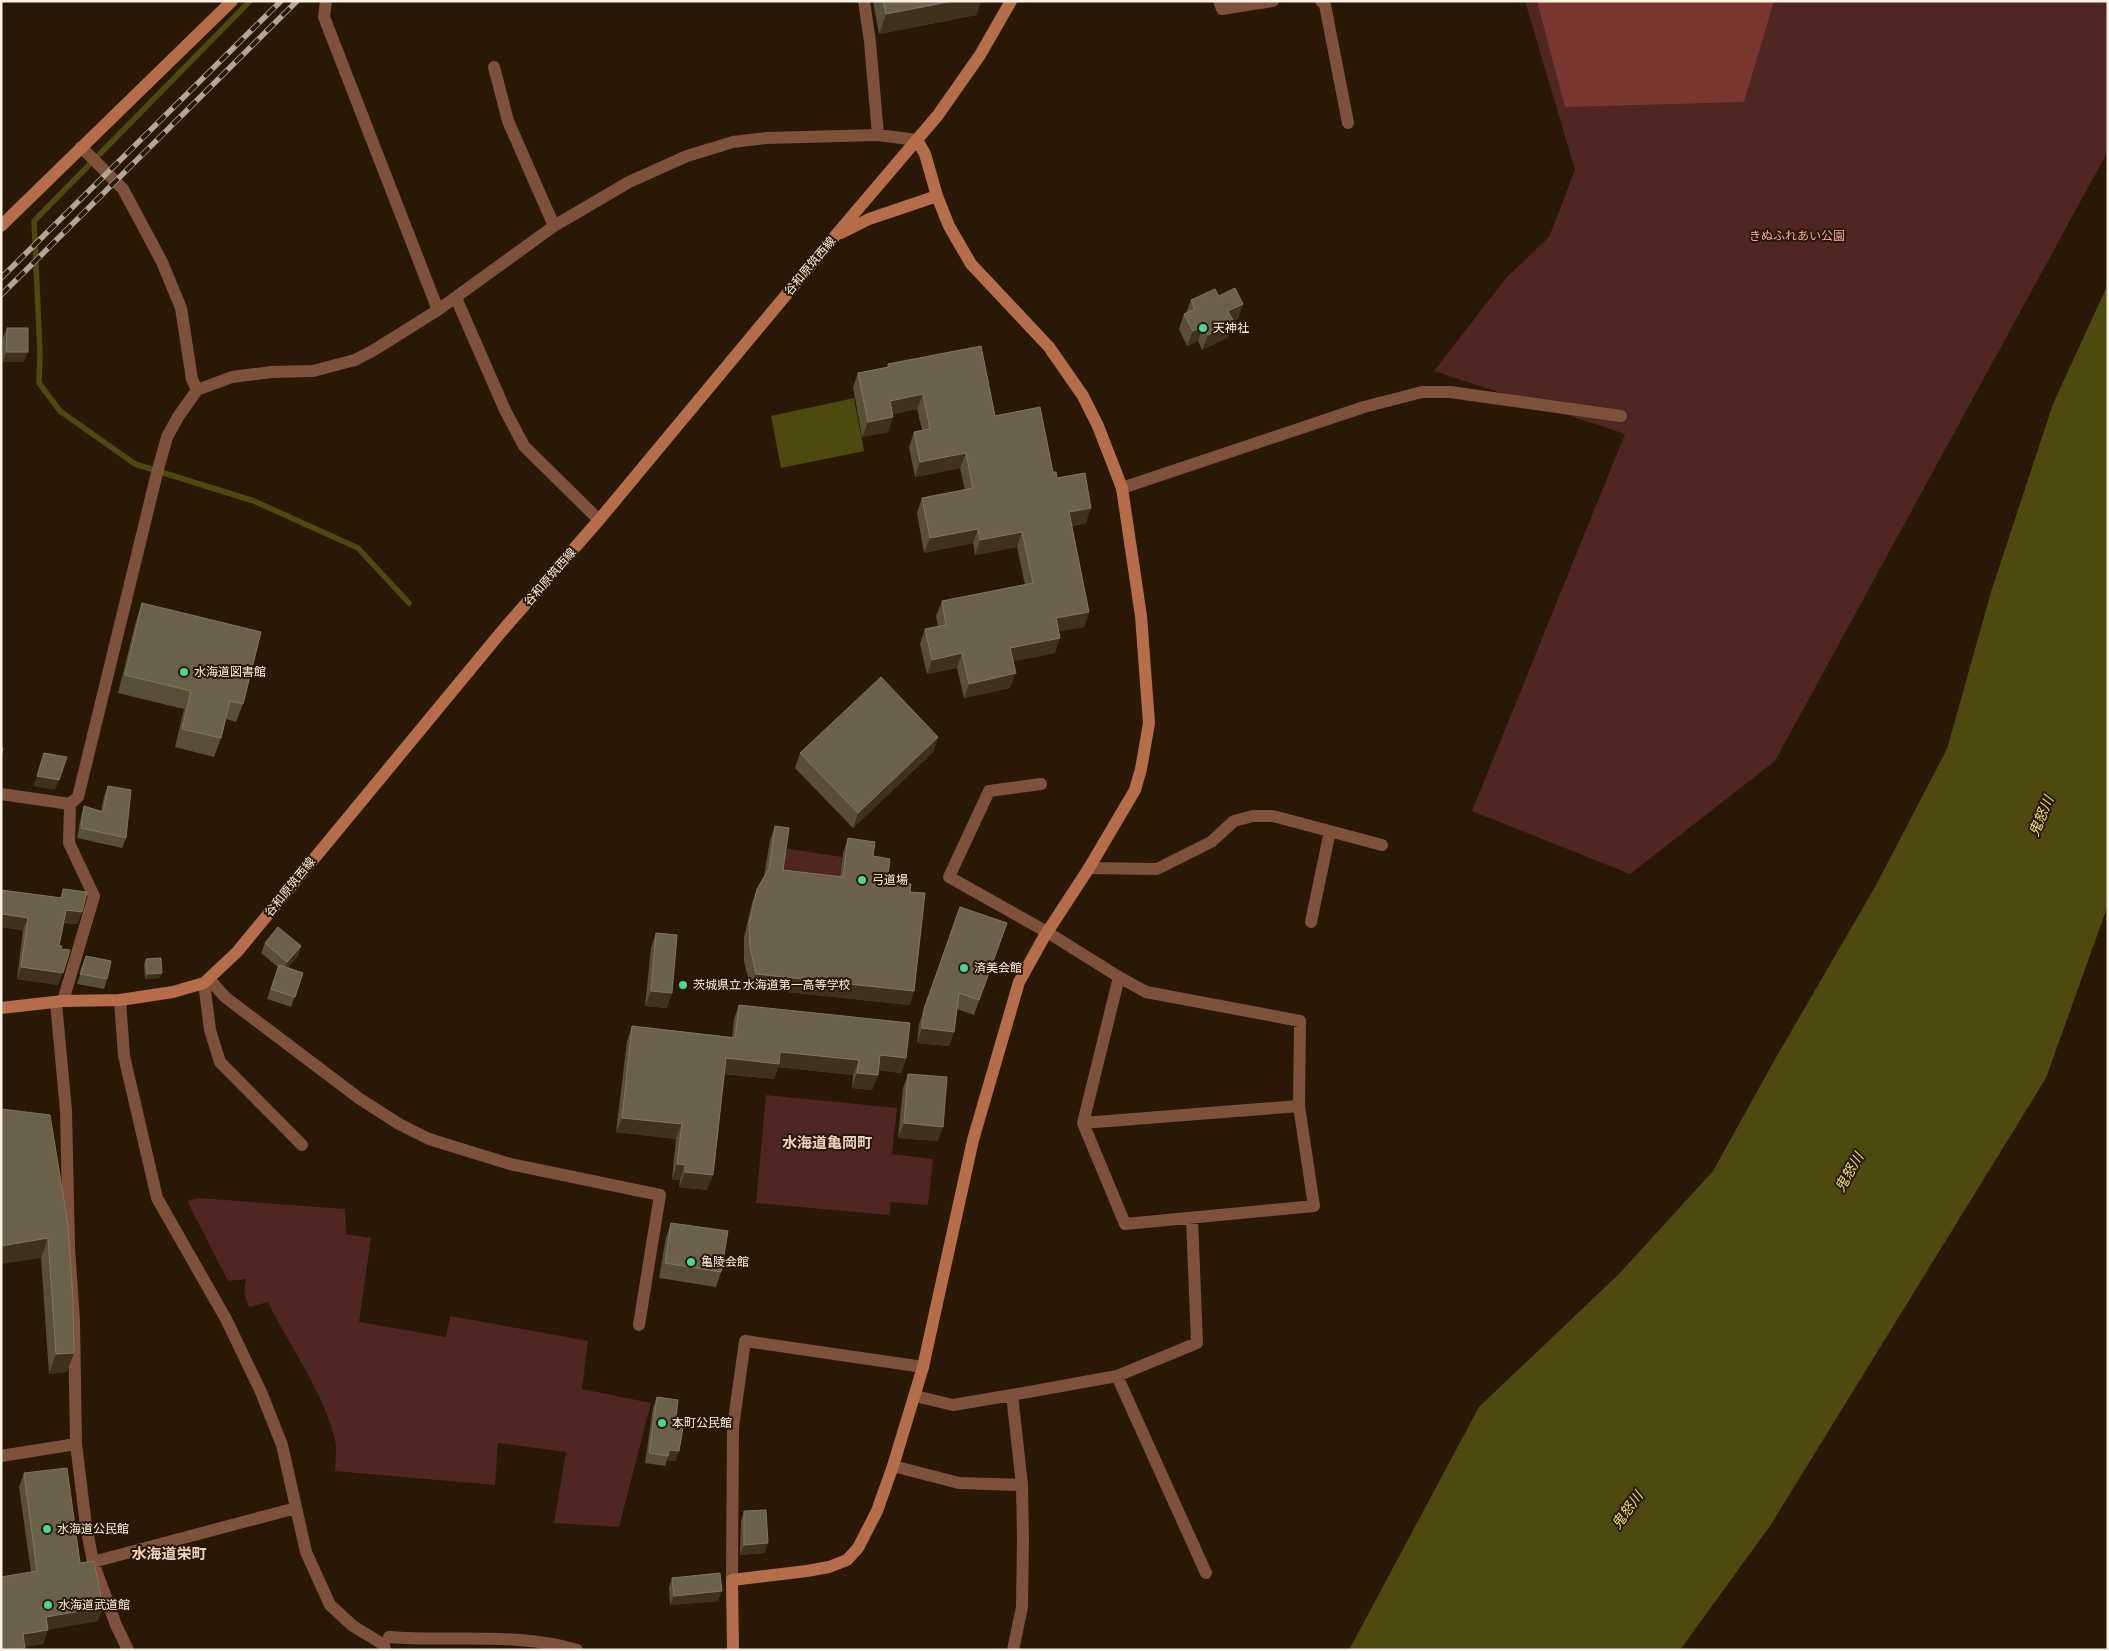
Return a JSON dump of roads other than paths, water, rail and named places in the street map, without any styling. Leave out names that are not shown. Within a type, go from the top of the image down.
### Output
[{"type":"street","points":[[1,226],[232,1]]},
{"type":"street","points":[[326,1],[324,17],[438,310]]},
{"type":"street","points":[[864,1],[870,42],[878,135]]},
{"type":"street","name":"谷和原筑西線","points":[[1,1008],[59,1002],[120,1000],[173,992],[206,981],[237,952],[495,639],[599,520],[917,140],[954,94],[980,55],[1011,1]]},
{"type":"street","points":[[1219,1],[1222,9],[1273,1]]},
{"type":"street","points":[[1321,1],[1325,5],[1348,123]]},
{"type":"street","points":[[494,67],[508,122],[554,226]]},
{"type":"street","points":[[128,1650],[116,1625],[93,1562],[86,1526],[76,1444],[74,1320],[69,1246],[66,1111],[59,1002],[94,896],[69,843],[70,804],[78,797],[146,515],[167,437],[197,390],[232,377],[271,372],[313,370],[339,365],[374,350],[456,298],[554,226],[629,182],[687,156],[733,142],[775,138],[878,135],[917,140],[930,168],[937,196],[948,226],[971,264],[1049,347],[1079,390],[1098,426],[1122,488],[1141,616],[1150,723],[1135,790],[1090,868],[1047,932],[1019,982],[973,1140],[923,1367],[893,1466],[877,1511],[858,1548],[847,1560],[829,1567],[807,1571],[732,1580]]},
{"type":"street","points":[[81,147],[123,189],[162,262],[181,308],[192,379],[197,390]]},
{"type":"street","points":[[835,236],[869,219],[937,196]]},
{"type":"street","points":[[456,298],[498,394],[524,446],[599,520]]},
{"type":"street","points":[[1122,488],[1364,407],[1422,392],[1450,392],[1621,416]]},
{"type":"street","points":[[1042,784],[989,791],[949,877],[1047,932],[1146,992],[1300,1021],[1299,1106],[1314,1206],[1126,1224],[1083,1123],[1119,977]]},
{"type":"street","points":[[1,794],[70,804]]},
{"type":"street","points":[[1090,868],[1157,869],[1210,842],[1234,821],[1253,816],[1273,816],[1382,845]]},
{"type":"street","points":[[1311,922],[1330,831]]},
{"type":"street","points":[[206,981],[210,1030],[220,1062],[302,1145]]},
{"type":"street","points":[[206,981],[360,1099],[399,1124],[429,1139],[510,1164],[660,1195],[639,1325]]},
{"type":"street","points":[[120,1000],[124,1056],[157,1198],[226,1319],[261,1392],[282,1445],[306,1552],[330,1604],[353,1626],[388,1640],[524,1639],[553,1643],[577,1650]]},
{"type":"street","points":[[1083,1123],[1299,1106]]},
{"type":"street","points":[[915,1396],[953,1405],[1117,1376],[1198,1343],[1192,1219]]},
{"type":"street","points":[[733,1650],[733,1427],[745,1341],[923,1367]]},
{"type":"street","points":[[1117,1376],[1206,1573]]},
{"type":"street","points":[[1012,1395],[1022,1485],[1022,1607],[1013,1650]]},
{"type":"street","points":[[1,1456],[76,1444]]},
{"type":"street","points":[[893,1466],[959,1483],[1022,1485]]},
{"type":"street","points":[[93,1562],[296,1508]]},
{"type":"water","name":"鬼怒川","points":[[2108,284],[2108,905],[2046,1078],[1770,1526],[1680,1650],[1349,1650],[1479,1407],[1619,1274],[1713,1171],[1774,1061],[1875,887],[1947,749],[1991,592],[2053,404]]},
{"type":"water","points":[[854,398],[864,451],[781,468],[771,416]]},
{"type":"waterway","points":[[250,1],[34,221],[40,353],[39,383],[60,411],[135,464],[254,501],[358,548],[409,603]]},
{"type":"railway","points":[[1,278],[281,1]]},
{"type":"railway","points":[[1,295],[297,1]]},
{"type":"place","name":"天神社","points":[[1203,328]]},
{"type":"place","name":"水海道図書館","points":[[184,672]]},
{"type":"place","name":"弓道場","points":[[862,880]]},
{"type":"place","name":"済美会館","points":[[964,968]]},
{"type":"place","name":"茨城県立 水海道第一高等学校","points":[[683,985]]},
{"type":"place","name":"亀陵会館","points":[[691,1262]]},
{"type":"place","name":"本町公民館","points":[[662,1423]]},
{"type":"place","name":"水海道公民館","points":[[47,1529]]},
{"type":"place","name":"水海道武道館","points":[[48,1605]]},
{"type":"district","name":"水海道亀岡町","points":[[827,1143]]},
{"type":"district","name":"水海道栄町","points":[[169,1554]]},
{"type":"park label","name":"きぬふれあい公園","points":[[1797,236]]}]
